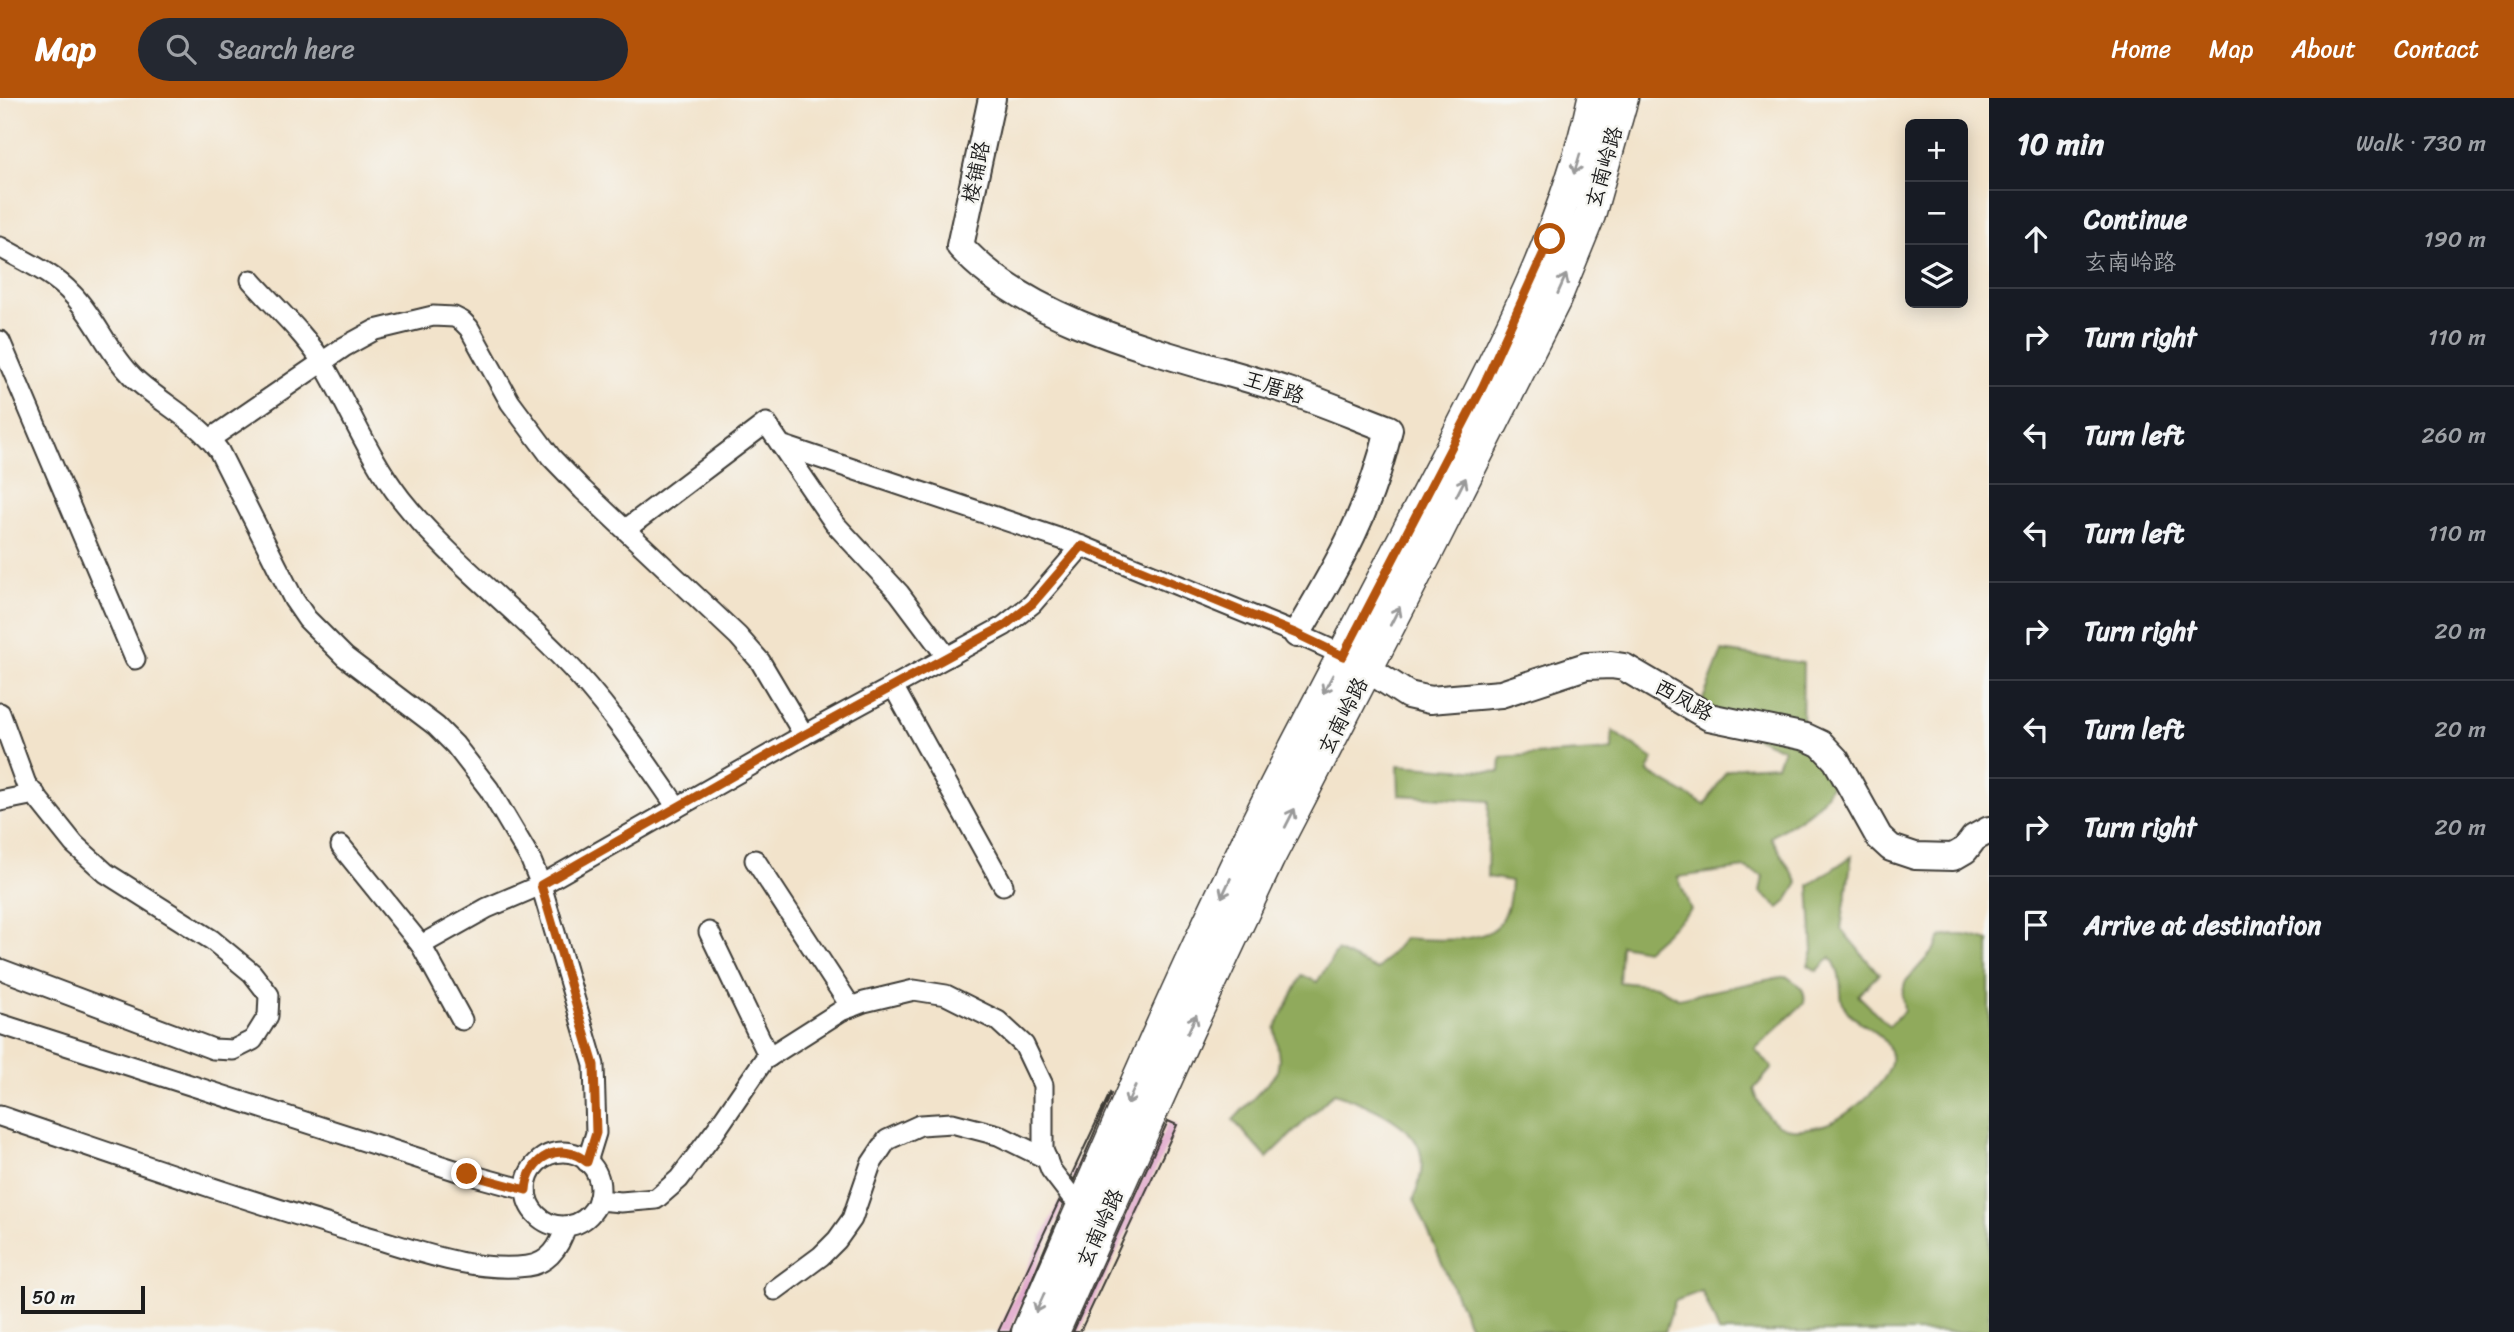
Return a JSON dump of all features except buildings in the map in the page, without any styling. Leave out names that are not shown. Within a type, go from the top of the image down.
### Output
[{"type":"main road","name":"玄南岭路","points":[[1563,244],[1574,174],[1593,98]]},
{"type":"main road","name":"玄南岭路","points":[[1054,1332],[1355,662],[1417,543],[1483,386],[1603,175],[1623,98]]},
{"type":"main road","name":"玄南岭路","points":[[1027,1332],[1164,1018],[1287,762],[1355,662]]},
{"type":"street","name":"楼铺路","points":[[960,246],[992,98]]},
{"type":"street","name":"王厝路","points":[[960,246],[999,282],[1080,324],[1282,389],[1389,429],[1378,476],[1358,526],[1297,634]]},
{"type":"street","points":[[0,247],[45,272],[71,292],[122,366],[147,390],[210,439],[219,451],[294,600],[307,619],[345,657],[436,726],[478,773],[505,813],[530,858],[541,885],[594,1065],[596,1133],[587,1162]]},
{"type":"street","points":[[251,280],[323,362],[384,476],[401,498],[429,530],[582,679],[619,724],[677,807]]},
{"type":"street","points":[[210,439],[360,337],[389,325],[433,316],[446,315],[463,321],[510,402],[537,440],[583,490],[748,647],[770,677],[804,735]]},
{"type":"street","points":[[0,341],[135,659]]},
{"type":"street","points":[[626,529],[766,423],[835,524],[899,593],[947,657]]},
{"type":"street","points":[[781,445],[1082,546],[1297,634],[1355,662]]},
{"type":"street","points":[[421,945],[487,908],[541,885],[1018,616],[1082,546]]},
{"type":"street","name":"西凤路","points":[[1355,662],[1408,695],[1430,700],[1501,694],[1586,666],[1624,667],[1709,717],[1807,737],[1821,744],[1836,760],[1883,843],[1897,851],[1916,856],[1953,857],[1965,850],[1974,838],[1989,830]]},
{"type":"street","points":[[893,686],[1003,886]]},
{"type":"street","points":[[0,713],[26,784],[74,844],[106,873],[212,940],[252,973],[269,995],[268,1016],[253,1040],[233,1050],[213,1049],[0,969]]},
{"type":"street","points":[[0,801],[35,794]]},
{"type":"street","points":[[341,846],[421,945],[462,1020]]},
{"type":"street","points":[[755,860],[851,1007]]},
{"type":"street","points":[[709,932],[769,1057]]},
{"type":"street","points":[[598,1200],[621,1202],[656,1199],[679,1179],[764,1060],[841,1011],[914,990],[947,995],[998,1021],[1024,1045],[1043,1085],[1043,1150],[1051,1170],[1071,1196]]},
{"type":"street","points":[[0,1024],[467,1174],[526,1190]]},
{"type":"street","points":[[0,1116],[274,1209],[469,1265],[529,1266],[542,1262],[555,1252],[566,1226]]},
{"type":"street","points":[[775,1290],[821,1256],[837,1240],[852,1219],[871,1164],[887,1140],[920,1125],[953,1123],[998,1135],[1046,1159]]},
{"type":"street","points":[[564,1152],[579,1156],[587,1162],[598,1177],[600,1194],[595,1208],[584,1220],[566,1226],[555,1226],[543,1221],[533,1211],[526,1190],[527,1177],[535,1163],[547,1155],[564,1152]]},
{"type":"green space","points":[[1722,651],[1803,663],[1802,736],[1821,754],[1833,780],[1816,807],[1771,837],[1798,883],[1787,901],[1779,908],[1760,892],[1763,876],[1745,868],[1678,877],[1691,910],[1646,950],[1621,945],[1619,982],[1656,986],[1678,998],[1786,976],[1797,984],[1803,990],[1804,1003],[1755,1049],[1772,1068],[1754,1089],[1763,1109],[1773,1121],[1785,1128],[1802,1129],[1834,1121],[1861,1102],[1886,1074],[1891,1056],[1885,1041],[1845,1008],[1840,978],[1831,957],[1817,971],[1808,965],[1813,951],[1809,885],[1852,856],[1841,929],[1879,974],[1858,995],[1889,1026],[1904,1011],[1902,995],[1905,982],[1933,951],[1941,937],[1965,935],[1989,941],[1989,1332],[1719,1332],[1702,1291],[1675,1301],[1665,1332],[1472,1332],[1414,1199],[1422,1161],[1417,1144],[1409,1133],[1386,1115],[1334,1093],[1267,1158],[1233,1120],[1277,1073],[1279,1059],[1275,1029],[1302,975],[1317,982],[1337,951],[1377,970],[1404,938],[1470,938],[1493,930],[1505,913],[1511,881],[1487,877],[1489,801],[1399,795],[1398,765],[1500,772],[1501,757],[1612,750],[1612,731],[1653,759],[1648,772],[1705,805],[1726,771],[1741,767],[1777,765],[1783,749],[1698,712]]},
{"type":"route","points":[[467,1174],[526,1190],[527,1177],[535,1163],[547,1155],[564,1152],[579,1156],[587,1162],[596,1133],[594,1065],[541,885],[804,735],[1004,626],[1032,604],[1082,546],[1297,634],[1343,656],[1483,386],[1550,239]]}]
